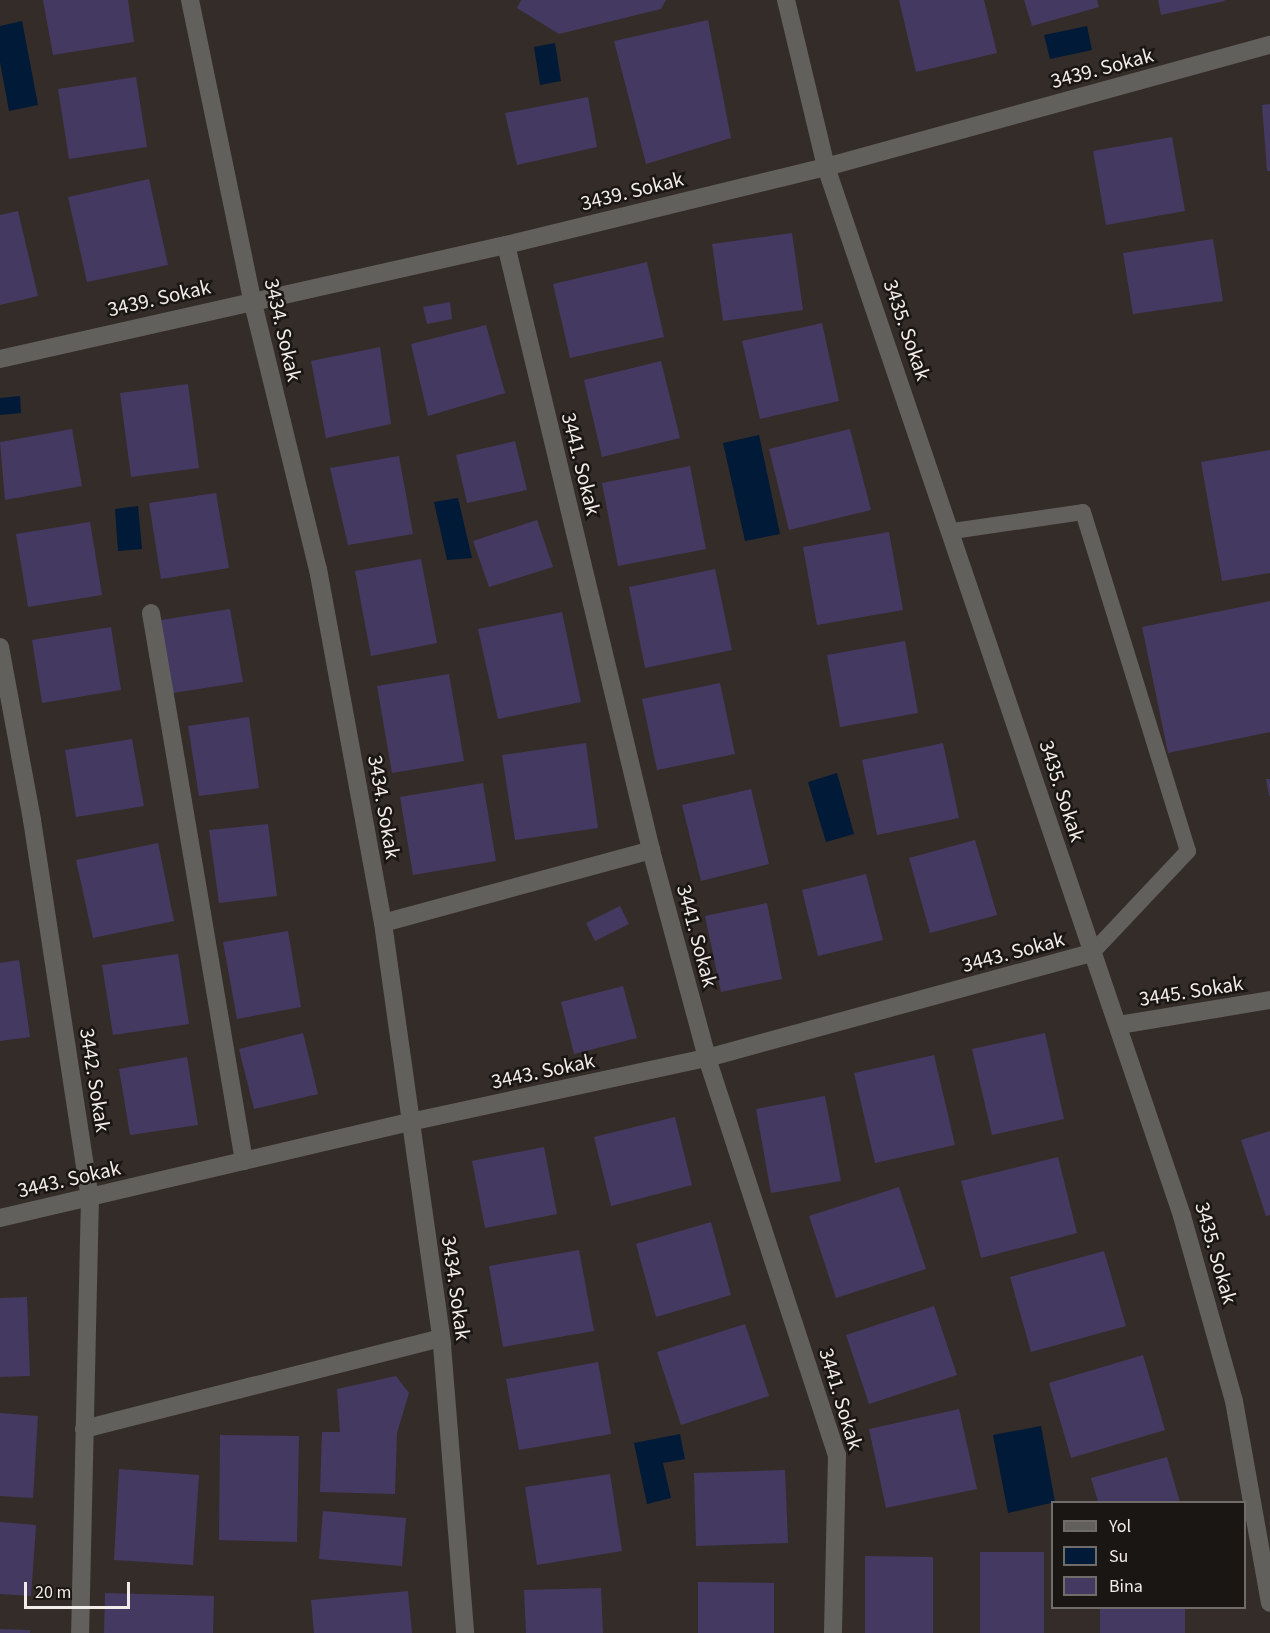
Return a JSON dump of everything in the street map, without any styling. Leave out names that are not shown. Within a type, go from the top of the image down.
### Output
[{"type":"street","name":"3434. Sokak","points":[[190,0],[252,299],[318,569],[383,923],[440,1338],[465,1633]]},
{"type":"street","name":"3435. Sokak","points":[[786,0],[826,167],[953,531],[1092,953],[1119,1025],[1182,1216],[1234,1401],[1268,1568],[1270,1604]]},
{"type":"street","name":"3439. Sokak","points":[[0,359],[252,299],[506,245],[826,167],[1270,45]]},
{"type":"street","name":"3441. Sokak","points":[[506,245],[651,850],[707,1058],[837,1455],[833,1633]]},
{"type":"street","points":[[151,613],[244,1161]]},
{"type":"street","name":"3442. Sokak","points":[[0,647],[32,820],[90,1197],[80,1633]]},
{"type":"street","points":[[383,923],[651,850]]},
{"type":"street","name":"3443. Sokak","points":[[0,1218],[410,1122],[707,1058],[1092,953]]},
{"type":"street","name":"3445. Sokak","points":[[1119,1025],[1270,1000]]},
{"type":"street","points":[[84,1429],[440,1338]]},
{"type":"lane","points":[[953,531],[1083,512],[1188,851],[1092,953]]},
{"type":"water","points":[[22,21],[38,105],[9,111],[0,62],[0,26]]},
{"type":"water","points":[[1087,26],[1092,50],[1050,59],[1044,35]]},
{"type":"water","points":[[555,43],[561,81],[540,85],[534,47]]},
{"type":"water","points":[[20,396],[21,413],[0,415],[0,398]]},
{"type":"water","points":[[759,435],[780,534],[745,541],[723,443]]},
{"type":"water","points":[[458,498],[472,558],[447,560],[434,502]]},
{"type":"water","points":[[138,506],[142,549],[118,551],[115,509]]},
{"type":"water","points":[[837,773],[854,834],[826,842],[808,782]]},
{"type":"water","points":[[1041,1426],[1055,1501],[1008,1513],[993,1435]]},
{"type":"water","points":[[680,1434],[685,1459],[663,1463],[671,1498],[647,1504],[634,1443]]},
{"type":"building","points":[[43,0],[128,0],[134,42],[53,55]]},
{"type":"building","points":[[521,0],[666,0],[661,9],[559,34],[517,8]]},
{"type":"building","points":[[899,0],[984,0],[997,53],[916,72]]},
{"type":"building","points":[[1024,0],[1097,0],[1099,7],[1032,26]]},
{"type":"building","points":[[1158,0],[1224,0],[1225,1],[1161,15]]},
{"type":"building","points":[[708,20],[731,138],[646,164],[614,41]]},
{"type":"building","points":[[136,77],[147,147],[69,159],[58,89]]},
{"type":"building","points":[[588,97],[597,147],[517,165],[505,113]]},
{"type":"building","points":[[1270,104],[1270,171],[1267,171],[1262,105]]},
{"type":"building","points":[[1172,137],[1185,211],[1106,225],[1093,151]]},
{"type":"building","points":[[149,179],[168,265],[87,282],[68,197]]},
{"type":"building","points":[[18,211],[38,296],[0,305],[0,215]]},
{"type":"building","points":[[792,233],[803,310],[723,321],[712,244]]},
{"type":"building","points":[[1213,239],[1223,301],[1133,314],[1123,253]]},
{"type":"building","points":[[647,262],[664,337],[570,358],[553,284]]},
{"type":"building","points":[[450,302],[452,319],[427,324],[423,307]]},
{"type":"building","points":[[822,323],[839,401],[760,419],[742,341]]},
{"type":"building","points":[[486,325],[505,393],[428,416],[411,344]]},
{"type":"building","points":[[380,347],[391,424],[326,438],[311,361]]},
{"type":"building","points":[[661,361],[680,438],[602,457],[584,380]]},
{"type":"building","points":[[188,384],[199,468],[131,477],[120,393]]},
{"type":"building","points":[[72,429],[82,486],[5,500],[0,442]]},
{"type":"building","points":[[850,429],[871,510],[789,530],[769,449]]},
{"type":"building","points":[[515,441],[527,490],[467,503],[456,455]]},
{"type":"building","points":[[1270,450],[1270,573],[1222,581],[1201,462]]},
{"type":"building","points":[[399,456],[413,534],[348,545],[330,468]]},
{"type":"building","points":[[690,466],[706,549],[618,566],[602,483]]},
{"type":"building","points":[[216,493],[229,568],[161,579],[149,503]]},
{"type":"building","points":[[537,520],[553,567],[489,587],[473,541]]},
{"type":"building","points":[[90,522],[102,595],[28,607],[16,534]]},
{"type":"building","points":[[889,532],[903,610],[817,625],[803,547]]},
{"type":"building","points":[[421,559],[437,643],[371,656],[355,571]]},
{"type":"building","points":[[715,569],[732,650],[645,668],[629,587]]},
{"type":"building","points":[[1270,601],[1270,732],[1168,753],[1142,627]]},
{"type":"building","points":[[230,609],[243,682],[173,693],[161,620]]},
{"type":"building","points":[[562,612],[581,702],[498,719],[478,629]]},
{"type":"building","points":[[111,627],[121,690],[42,703],[32,640]]},
{"type":"building","points":[[905,641],[918,713],[840,727],[827,655]]},
{"type":"building","points":[[449,674],[464,761],[392,773],[377,686]]},
{"type":"building","points":[[720,683],[735,754],[657,770],[642,699]]},
{"type":"building","points":[[249,717],[259,788],[199,796],[188,726]]},
{"type":"building","points":[[132,739],[144,806],[76,817],[65,750]]},
{"type":"building","points":[[586,743],[598,828],[515,840],[502,755]]},
{"type":"building","points":[[943,743],[959,818],[877,835],[862,760]]},
{"type":"building","points":[[1266,779],[1270,779],[1270,796],[1269,796]]},
{"type":"building","points":[[483,783],[496,861],[413,875],[400,797]]},
{"type":"building","points":[[751,789],[769,864],[701,881],[682,805]]},
{"type":"building","points":[[268,824],[277,896],[219,903],[209,830]]},
{"type":"building","points":[[975,840],[997,915],[930,933],[909,858]]},
{"type":"building","points":[[158,843],[174,921],[93,938],[76,860]]},
{"type":"building","points":[[866,874],[883,940],[818,956],[802,890]]},
{"type":"building","points":[[767,903],[782,979],[721,992],[705,916]]},
{"type":"building","points":[[620,906],[629,924],[595,941],[586,923]]},
{"type":"building","points":[[288,931],[301,1007],[237,1019],[223,942]]},
{"type":"building","points":[[178,954],[189,1024],[113,1035],[102,965]]},
{"type":"building","points":[[19,960],[30,1037],[0,1041],[0,963]]},
{"type":"building","points":[[623,986],[637,1038],[574,1054],[561,1002]]},
{"type":"building","points":[[303,1033],[318,1094],[254,1109],[239,1049]]},
{"type":"building","points":[[1045,1033],[1064,1119],[992,1135],[972,1049]]},
{"type":"building","points":[[934,1055],[955,1145],[875,1163],[854,1073]]},
{"type":"building","points":[[187,1057],[198,1125],[130,1135],[119,1069]]},
{"type":"building","points":[[825,1096],[841,1181],[771,1193],[756,1109]]},
{"type":"building","points":[[675,1117],[692,1185],[611,1206],[594,1137]]},
{"type":"building","points":[[1270,1131],[1270,1215],[1266,1216],[1241,1140]]},
{"type":"building","points":[[544,1147],[557,1214],[485,1228],[472,1161]]},
{"type":"building","points":[[1058,1157],[1077,1233],[981,1258],[961,1181]]},
{"type":"building","points":[[899,1187],[926,1269],[836,1298],[809,1216]]},
{"type":"building","points":[[711,1222],[731,1295],[656,1317],[636,1244]]},
{"type":"building","points":[[579,1250],[594,1331],[503,1347],[489,1266]]},
{"type":"building","points":[[1104,1251],[1126,1326],[1031,1352],[1010,1277]]},
{"type":"building","points":[[27,1297],[30,1376],[0,1377],[0,1298]]},
{"type":"building","points":[[934,1306],[957,1375],[869,1404],[846,1335]]},
{"type":"building","points":[[745,1324],[769,1396],[681,1425],[657,1352]]},
{"type":"building","points":[[1143,1355],[1165,1430],[1071,1458],[1049,1383]]},
{"type":"building","points":[[598,1362],[611,1434],[519,1450],[506,1379]]},
{"type":"building","points":[[396,1376],[409,1393],[397,1433],[395,1494],[320,1492],[322,1432],[340,1432],[337,1389]]},
{"type":"building","points":[[959,1409],[977,1489],[886,1508],[869,1429]]},
{"type":"building","points":[[0,1413],[38,1416],[33,1498],[0,1496]]},
{"type":"building","points":[[220,1435],[299,1436],[297,1542],[219,1540]]},
{"type":"building","points":[[1167,1457],[1180,1501],[1098,1501],[1091,1478]]},
{"type":"building","points":[[119,1469],[199,1475],[193,1565],[114,1560]]},
{"type":"building","points":[[785,1470],[788,1543],[696,1546],[694,1473]]},
{"type":"building","points":[[610,1474],[622,1551],[537,1565],[525,1487]]},
{"type":"building","points":[[323,1511],[406,1518],[402,1566],[319,1559]]},
{"type":"building","points":[[0,1522],[36,1525],[31,1596],[0,1594]]},
{"type":"building","points":[[980,1552],[1044,1552],[1044,1633],[980,1633]]},
{"type":"building","points":[[865,1556],[933,1557],[933,1633],[865,1633]]},
{"type":"building","points":[[698,1582],[774,1583],[774,1633],[698,1633]]},
{"type":"building","points":[[601,1588],[603,1633],[526,1633],[524,1590]]},
{"type":"building","points":[[408,1591],[412,1633],[314,1633],[311,1600]]},
{"type":"building","points":[[105,1593],[214,1596],[213,1633],[104,1633]]},
{"type":"building","points":[[1100,1609],[1185,1609],[1185,1633],[1100,1633]]},
{"type":"building","points":[[0,1629],[30,1630],[30,1633],[0,1633]]}]
